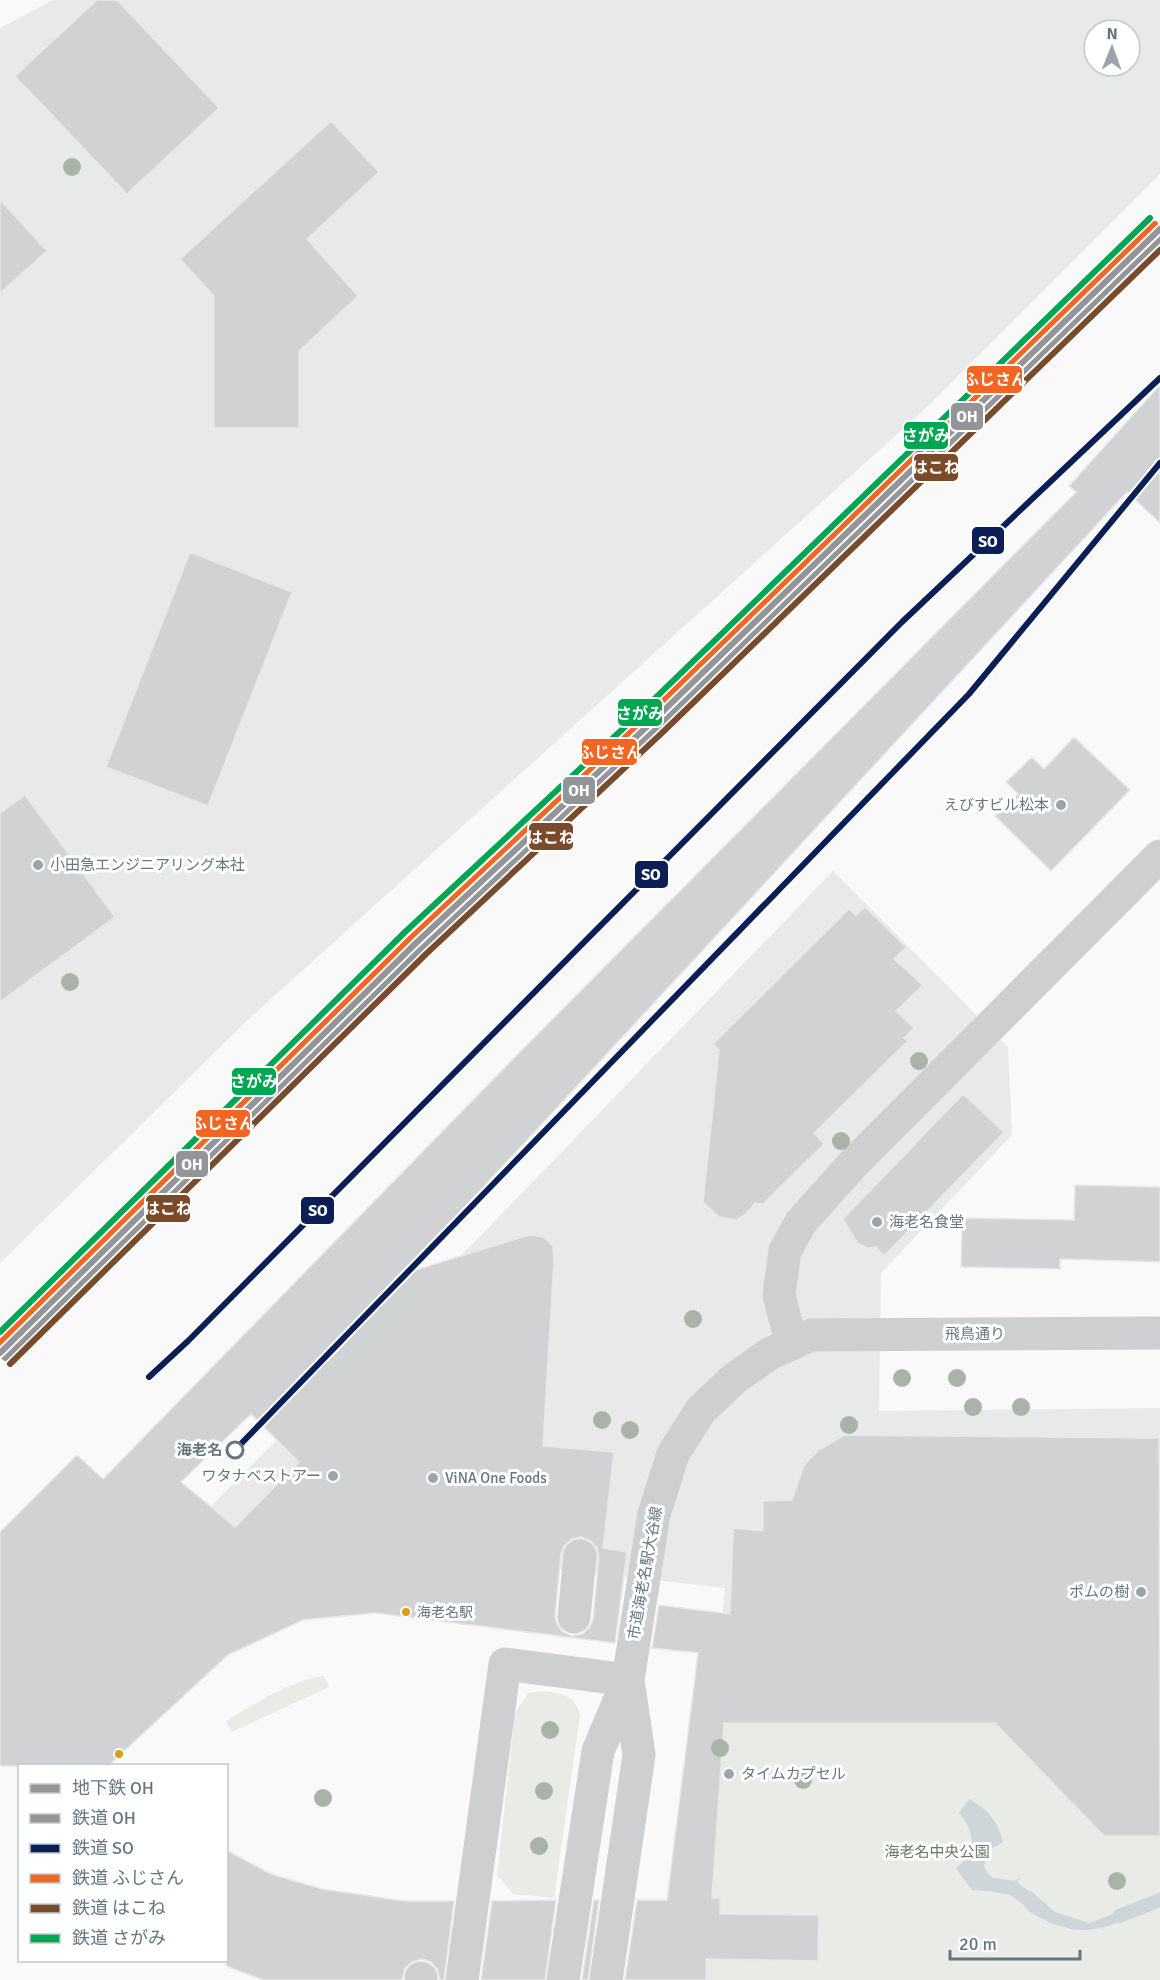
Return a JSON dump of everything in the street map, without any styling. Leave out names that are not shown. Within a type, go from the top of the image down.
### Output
[{"type":"street","points":[[791,1342],[779,1295],[785,1251],[801,1222],[854,1163],[1160,856]]},
{"type":"street","name":"飛鳥通り","points":[[791,1342],[812,1335],[1160,1333]]},
{"type":"street","name":"市道海老名駅大谷線","points":[[562,1980],[598,1751],[628,1680],[654,1514],[673,1454],[701,1410],[735,1377],[791,1342]]},
{"type":"street","points":[[574,1617],[579,1556]]},
{"type":"street","points":[[462,1980],[505,1664],[628,1680]]},
{"type":"street","name":"市道海老名駅大谷線","points":[[606,1980],[639,1755],[628,1680]]},
{"type":"shaded area","points":[[53,0],[1160,0],[1160,174],[925,409],[252,1016],[0,1263],[0,28]]},
{"type":"shaded area","points":[[833,871],[1008,1047],[1012,1135],[881,1273],[879,1411],[1160,1408],[1160,1980],[678,1980],[699,1855],[725,1588],[230,1532],[210,1507],[493,1223]]},
{"type":"shaded area","points":[[969,1799],[991,1817],[999,1829],[1003,1842],[987,1851],[984,1867],[991,1877],[1000,1882],[1010,1882],[1021,1877],[1010,1893],[972,1890],[956,1868],[968,1856],[970,1849],[971,1834],[959,1813]]},
{"type":"shaded area","points":[[1031,1891],[1055,1912],[1089,1923],[1134,1906],[1137,1913],[1103,1927],[1071,1929],[1047,1921],[1027,1909],[1024,1906]]},
{"type":"green space","points":[[324,1676],[329,1687],[232,1732],[226,1721],[287,1687]]},
{"type":"green space","points":[[544,1691],[572,1699],[580,1715],[554,1898],[513,1894],[497,1875],[515,1713],[528,1693]]},
{"type":"green space","name":"海老名中央公園","points":[[724,1723],[995,1723],[1103,1836],[1160,1836],[1160,1980],[715,1980],[718,1812]]},
{"type":"building","points":[[97,0],[117,0],[219,108],[127,194],[15,76]]},
{"type":"building","points":[[331,121],[379,172],[307,239],[358,296],[299,351],[299,428],[214,428],[214,296],[180,259]]},
{"type":"building","points":[[0,200],[47,251],[0,293]]},
{"type":"building","points":[[1160,385],[1160,523],[1127,492],[403,1274],[529,1235],[543,1237],[553,1246],[543,1446],[614,1452],[603,1548],[627,1552],[615,1643],[375,1613],[303,1620],[228,1655],[110,1764],[0,1766],[0,1532],[77,1455],[103,1479],[514,1058],[1076,492],[1069,486]],"holes":[[[251,1414],[299,1462],[235,1527],[181,1482]],[[582,1537],[591,1541],[597,1548],[599,1557],[593,1619],[590,1627],[582,1634],[572,1636],[563,1632],[555,1616],[561,1554],[564,1546],[572,1539]]]},
{"type":"building","points":[[190,552],[292,592],[208,806],[106,767]]},
{"type":"building","name":"えびすビル松本","points":[[1074,737],[1130,790],[1051,871],[995,816],[1018,794],[1006,782],[1032,757],[1044,769]]},
{"type":"building","name":"小田急エンジニアリング本社","points":[[25,795],[115,917],[0,1002],[0,813]]},
{"type":"building","points":[[865,907],[906,947],[894,959],[923,985],[896,1011],[914,1028],[904,1038],[908,1041],[814,1133],[824,1144],[763,1204],[755,1203],[745,1215],[736,1220],[719,1217],[703,1202],[719,1050],[713,1044],[849,909],[856,915]]},
{"type":"building","points":[[963,1094],[1004,1132],[884,1256],[876,1247],[868,1248],[858,1244],[843,1219]]},
{"type":"building","points":[[1075,1185],[1160,1187],[1160,1262],[1060,1259],[1060,1269],[961,1267],[962,1218],[1074,1220]]},
{"type":"building","points":[[844,1435],[1159,1438],[1160,1836],[1104,1836],[995,1723],[724,1723],[712,1898],[720,1898],[720,1914],[819,1915],[818,1961],[706,1959],[706,1980],[625,1980],[637,1900],[667,1900],[698,1653],[652,1648],[659,1605],[730,1614],[733,1528],[763,1531],[763,1501],[792,1500],[804,1465],[819,1450]]},
{"type":"building","points":[[228,1851],[271,1874],[322,1889],[404,1901],[454,1901],[444,1980],[440,1980],[437,1969],[431,1962],[422,1959],[412,1962],[405,1968],[402,1980],[263,1980],[226,1966],[228,1962]]},
{"type":"building","points":[[556,1900],[545,1980],[481,1980],[492,1901]]},
{"type":"building","points":[[594,1900],[599,1900],[588,1980],[582,1980]]},
{"type":"waterway","points":[[995,1885],[1013,1888],[1041,1909]]},
{"type":"waterway","points":[[1119,1916],[1160,1900]]},
{"type":"metro line","name":"OH","points":[[0,1353],[416,943],[654,720],[1160,229]]},
{"type":"rail line","name":"さがみ","points":[[0,1332],[405,932],[644,709],[1150,218]]},
{"type":"rail line","name":"ふじさん","points":[[0,1343],[411,938],[649,715],[1155,224]]},
{"type":"rail line","name":"OH","points":[[5,1358],[421,948],[659,725],[1160,239]]},
{"type":"rail line","name":"はこね","points":[[10,1364],[426,954],[664,731],[1160,250]]},
{"type":"rail line","name":"SO","points":[[149,1377],[188,1341],[902,622],[1160,378]]},
{"type":"rail line","name":"SO","points":[[235,1450],[969,694],[1160,463]]},
{"type":"place","name":"えびすビル松本","points":[[1061,805]]},
{"type":"place","name":"小田急エンジニアリング本社","points":[[38,865]]},
{"type":"place","name":"海老名食堂","points":[[877,1222]]},
{"type":"place","name":"海老名","points":[[235,1450]]},
{"type":"place","name":"ワタナベストアー","points":[[333,1476]]},
{"type":"place","name":"ViNA One Foods","points":[[433,1478]]},
{"type":"place","name":"ポムの樹","points":[[1141,1592]]},
{"type":"place","name":"海老名駅","points":[[406,1612]]},
{"type":"place","name":"タイムカプセル","points":[[729,1774]]}]
